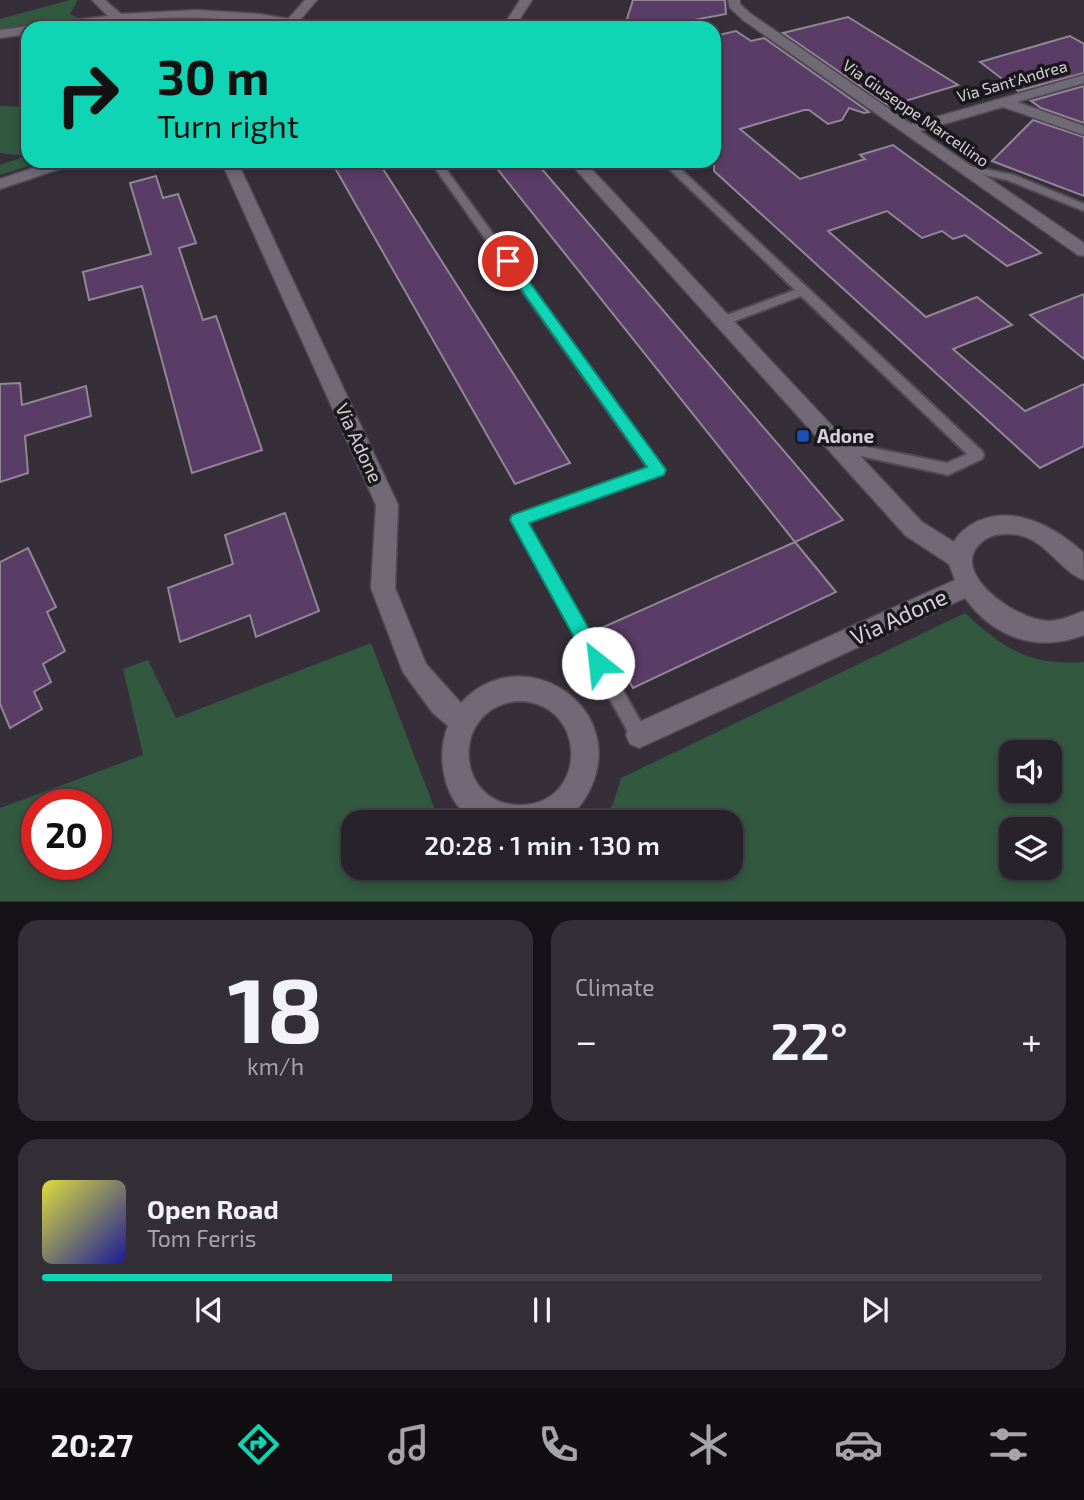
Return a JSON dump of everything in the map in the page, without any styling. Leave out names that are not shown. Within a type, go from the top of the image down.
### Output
[{"type":"street","points":[[98,0],[117,17]]},
{"type":"street","points":[[292,21],[310,0]]},
{"type":"street","points":[[512,21],[526,0]]},
{"type":"street","name":"Via Giuseppe Marcellino","points":[[734,0],[734,5],[747,18],[1084,251]]},
{"type":"street","points":[[89,21],[188,12],[256,16],[272,21]]},
{"type":"street","points":[[0,34],[21,31]]},
{"type":"street","name":"Via Sant'Andrea","points":[[910,129],[1084,79]]},
{"type":"street","points":[[1003,102],[1084,131]]},
{"type":"street","points":[[0,184],[48,168]]},
{"type":"street","name":"Via Adone","points":[[232,168],[387,505],[383,588],[416,672],[441,703],[463,722]]},
{"type":"street","points":[[582,168],[914,529],[961,559]]},
{"type":"street","points":[[1084,570],[1073,556],[1055,541],[1034,531],[1012,526],[993,526],[976,533],[965,544],[961,559],[968,585],[982,603],[1000,618],[1024,629],[1046,634],[1068,631],[1084,622]]},
{"type":"street","name":"Via Adone","points":[[639,735],[968,585]]},
{"type":"street","points":[[517,688],[538,690],[558,700],[574,715],[584,735],[586,758],[580,781],[568,798],[551,812],[531,819],[510,820],[489,813],[472,800],[460,782],[455,752],[463,722],[477,705],[495,693],[517,688]]},
{"type":"lane","points":[[440,168],[658,470],[518,520],[639,735]]},
{"type":"lane","points":[[673,168],[977,455],[948,469],[838,446]]},
{"type":"lane","points":[[965,168],[1010,177],[1084,208]]},
{"type":"lane","points":[[723,321],[803,291]]},
{"type":"green space","points":[[78,0],[70,14],[81,19],[21,21],[21,28],[0,31],[0,19]]},
{"type":"green space","points":[[0,106],[21,107],[21,155],[0,153]]},
{"type":"green space","points":[[21,158],[22,168],[0,175],[0,165]]},
{"type":"green space","points":[[965,613],[1006,646],[1033,658],[1084,662],[1084,901],[0,901],[0,808],[21,800],[21,880],[112,880],[112,789],[51,789],[143,755],[123,669],[148,660],[176,718],[371,643],[435,810],[341,810],[341,880],[743,880],[743,810],[608,810],[613,804],[621,778]]},
{"type":"building","points":[[633,0],[725,0],[726,14],[688,21],[626,21]]},
{"type":"building","points":[[848,17],[958,85],[889,106],[783,33]]},
{"type":"building","points":[[736,31],[751,41],[764,38],[869,112],[849,108],[842,120],[828,124],[809,110],[804,110],[740,129],[800,179],[865,159],[860,155],[893,145],[1041,253],[1007,266],[965,235],[953,239],[942,231],[922,238],[887,211],[828,231],[926,317],[977,297],[1012,325],[953,349],[1025,411],[1084,384],[1084,446],[1040,468],[714,171],[714,168],[721,168],[721,34]]},
{"type":"building","points":[[1070,36],[1084,44],[1084,73],[1018,91],[980,62]]},
{"type":"building","points":[[1084,86],[1084,123],[1041,108],[1031,101]]},
{"type":"building","points":[[1033,120],[1084,137],[1084,196],[992,161]]},
{"type":"building","points":[[335,168],[382,168],[570,463],[515,484]]},
{"type":"building","points":[[497,168],[541,168],[843,520],[795,542]]},
{"type":"building","points":[[156,176],[163,198],[178,194],[196,243],[179,248],[203,320],[216,316],[262,450],[192,473],[142,286],[89,300],[83,272],[151,254],[130,183]]},
{"type":"building","points":[[1084,294],[1084,359],[1030,315]]},
{"type":"building","points":[[20,383],[22,405],[86,386],[91,416],[25,436],[28,473],[0,482],[0,384]]},
{"type":"building","points":[[285,513],[319,611],[256,637],[250,615],[180,642],[168,588],[233,564],[225,535]]},
{"type":"building","points":[[795,542],[836,592],[633,688],[599,629]]},
{"type":"building","points":[[28,548],[56,607],[47,612],[65,651],[43,664],[51,682],[34,692],[42,709],[10,728],[0,704],[0,562]]},
{"type":"place","name":"Adone","points":[[803,436]]},
{"type":"route","points":[[508,261],[658,470],[518,520],[598,663]]}]
